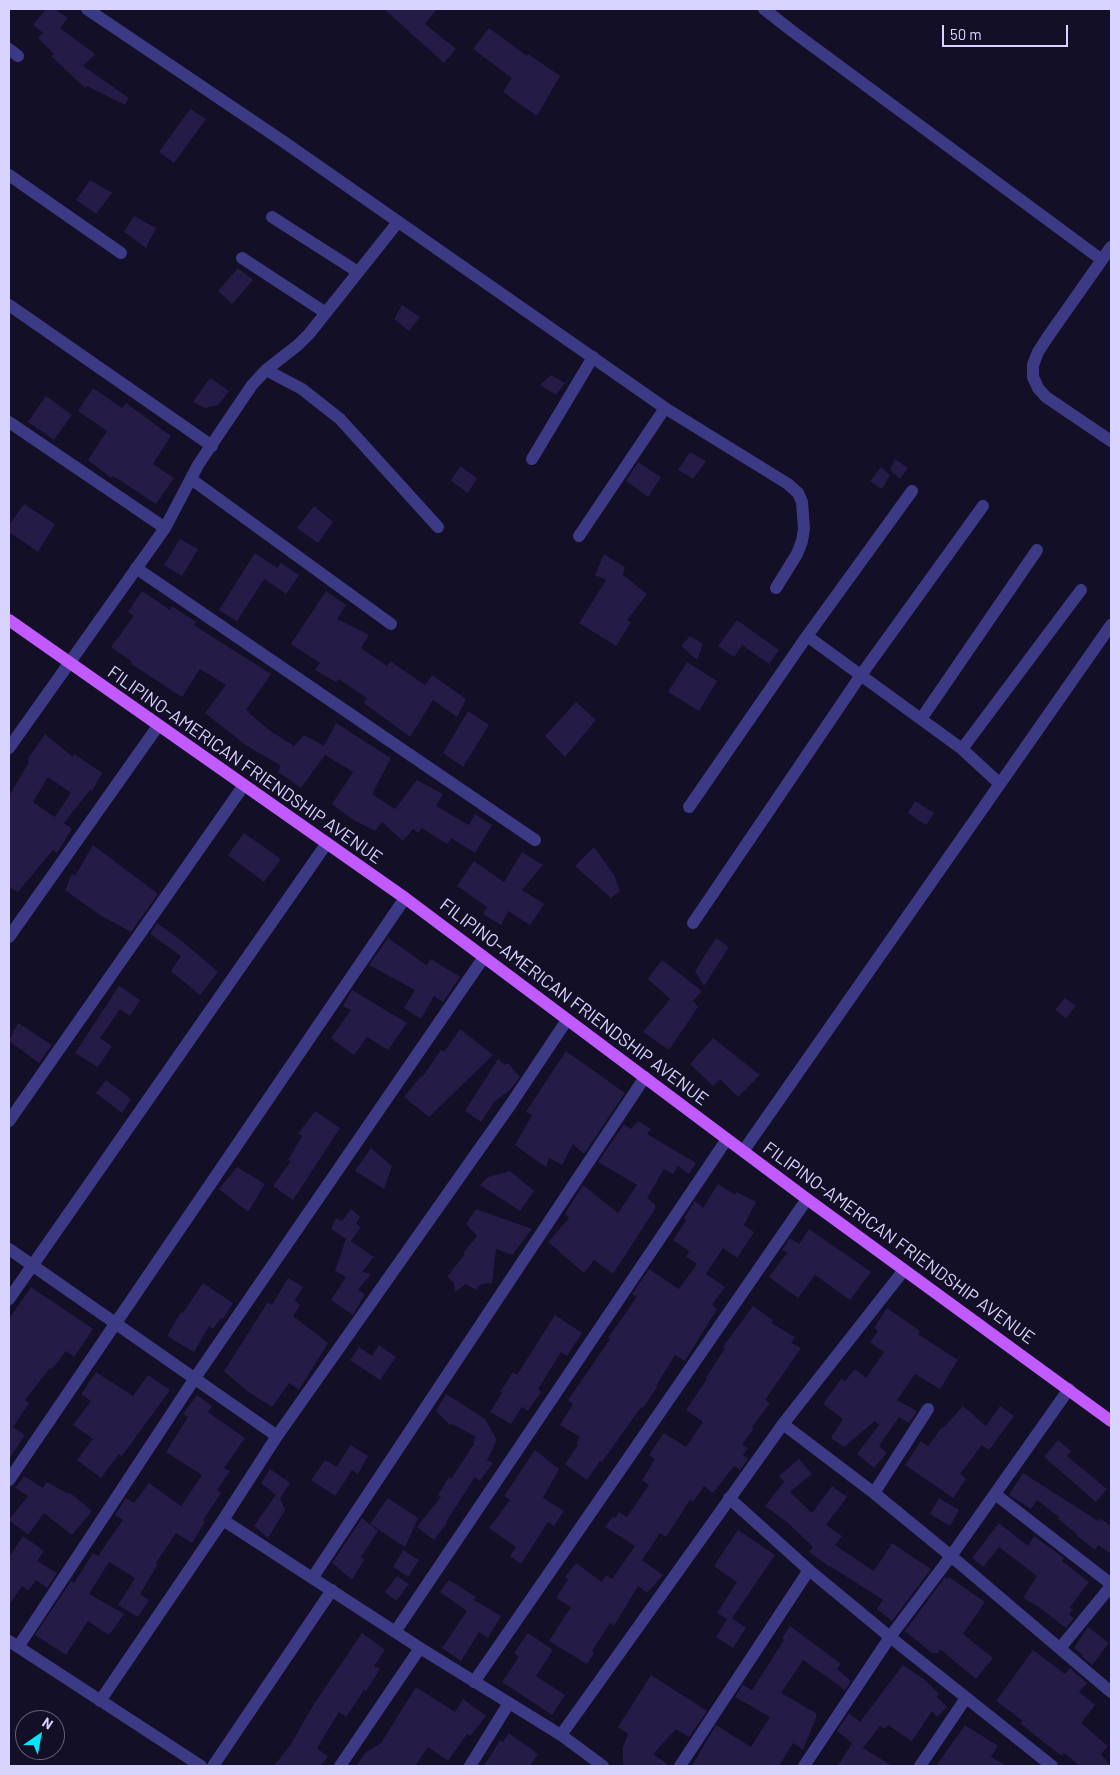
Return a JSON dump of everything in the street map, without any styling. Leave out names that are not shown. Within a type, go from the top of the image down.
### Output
[{"type":"main road","name":"FILIPINO-AMERICAN FRIENDSHIP AVENUE","points":[[9,620],[405,898],[807,1199],[1111,1421]]},
{"type":"street","points":[[87,9],[276,137],[665,408],[776,476],[798,493],[804,513],[802,541],[797,554],[776,588]]},
{"type":"street","points":[[764,9],[1102,260]]},
{"type":"street","points":[[9,175],[122,253]]},
{"type":"street","points":[[272,217],[358,272]]},
{"type":"street","points":[[9,748],[165,528],[198,465],[246,393],[266,370],[298,345],[326,313],[398,222]]},
{"type":"street","points":[[1111,247],[1038,352],[1033,365],[1034,377],[1038,388],[1046,397],[1111,441]]},
{"type":"street","points":[[242,258],[326,313]]},
{"type":"street","points":[[9,305],[212,446]]},
{"type":"street","points":[[532,459],[593,357]]},
{"type":"street","points":[[266,370],[302,389],[340,419],[400,488],[438,527]]},
{"type":"street","points":[[579,536],[665,408]]},
{"type":"street","points":[[9,422],[165,528]]},
{"type":"street","points":[[190,479],[391,624]]},
{"type":"street","points":[[689,807],[807,636],[912,491]]},
{"type":"street","points":[[693,923],[861,675],[983,506]]},
{"type":"street","points":[[921,719],[1037,550]]},
{"type":"street","points":[[136,568],[535,840]]},
{"type":"street","points":[[962,749],[1081,590]]},
{"type":"street","points":[[744,1150],[1111,625]]},
{"type":"street","points":[[807,636],[962,749],[1000,784]]},
{"type":"street","points":[[9,938],[158,726]]},
{"type":"street","points":[[9,1121],[244,785]]},
{"type":"street","points":[[9,1299],[327,842]]},
{"type":"street","points":[[9,1480],[115,1322],[350,982],[405,898]]},
{"type":"street","points":[[201,1766],[14,1644],[484,957]]},
{"type":"street","points":[[100,1701],[223,1520],[277,1436],[511,1104],[567,1020]]},
{"type":"street","points":[[313,1577],[645,1077]]},
{"type":"street","points":[[395,1632],[727,1139]]},
{"type":"street","points":[[474,1682],[807,1199]]},
{"type":"street","points":[[9,1249],[277,1436]]},
{"type":"street","points":[[561,1735],[783,1424],[904,1270]]},
{"type":"street","points":[[804,1766],[890,1637],[951,1556],[1069,1389]]},
{"type":"street","points":[[874,1493],[928,1409]]},
{"type":"street","points":[[783,1424],[874,1493],[1061,1648],[1111,1692]]},
{"type":"street","points":[[995,1494],[1111,1585],[1061,1648]]},
{"type":"street","points":[[729,1498],[809,1570],[1047,1765]]},
{"type":"street","points":[[223,1520],[420,1648],[561,1735],[587,1761],[603,1766]]},
{"type":"street","points":[[680,1766],[809,1570]]},
{"type":"street","points":[[213,1766],[332,1590]]},
{"type":"street","points":[[340,1766],[420,1648]]},
{"type":"street","points":[[920,1766],[966,1698]]},
{"type":"street","points":[[470,1766],[509,1703]]},
{"type":"building","points":[[46,9],[55,9],[68,18],[60,28],[95,54],[83,66],[129,98],[125,105],[87,86],[85,88],[51,56],[54,54],[38,38],[43,33],[33,25]]},
{"type":"building","points":[[384,9],[437,9],[425,24],[456,49],[444,63]]},
{"type":"building","points":[[489,28],[527,56],[528,54],[560,76],[537,116],[503,92],[512,78],[473,49]]},
{"type":"building","points":[[190,109],[206,119],[174,163],[159,152]]},
{"type":"building","points":[[90,180],[112,193],[96,214],[76,200]]},
{"type":"building","points":[[134,216],[156,228],[146,248],[124,232]]},
{"type":"building","points":[[238,268],[253,280],[232,304],[218,291]]},
{"type":"building","points":[[402,305],[420,317],[409,331],[394,319]]},
{"type":"building","points":[[551,375],[565,383],[556,395],[540,385]]},
{"type":"building","points":[[210,378],[229,391],[218,405],[205,408],[193,402]]},
{"type":"building","points":[[93,388],[122,408],[126,403],[171,436],[153,464],[174,478],[156,504],[113,476],[111,478],[88,460],[107,431],[78,411]]},
{"type":"building","points":[[46,396],[72,415],[54,440],[28,422]]},
{"type":"building","points":[[690,452],[706,461],[693,479],[678,470]]},
{"type":"building","points":[[895,459],[908,468],[900,479],[890,470]]},
{"type":"building","points":[[638,462],[661,477],[648,497],[626,481]]},
{"type":"building","points":[[460,466],[477,478],[468,493],[451,481]]},
{"type":"building","points":[[881,467],[890,475],[882,489],[870,481]]},
{"type":"building","points":[[24,504],[55,524],[38,552],[9,532],[9,525]]},
{"type":"building","points":[[314,506],[333,522],[318,543],[297,528]]},
{"type":"building","points":[[180,539],[198,549],[182,576],[164,565]]},
{"type":"building","points":[[255,553],[277,568],[281,563],[299,575],[286,594],[264,579],[237,621],[219,610]]},
{"type":"building","points":[[604,554],[625,567],[623,575],[647,594],[627,620],[631,622],[616,646],[579,623],[606,580],[595,575]]},
{"type":"building","points":[[142,591],[170,610],[172,606],[196,622],[194,625],[271,674],[246,710],[269,730],[294,746],[304,735],[324,746],[336,723],[391,758],[372,794],[395,809],[417,780],[443,794],[436,806],[469,825],[475,814],[492,825],[475,853],[451,838],[447,844],[422,828],[418,833],[413,829],[403,841],[382,822],[375,831],[352,819],[332,804],[353,772],[325,755],[301,788],[278,772],[280,765],[247,746],[205,713],[226,685],[200,669],[182,697],[131,664],[132,662],[111,647],[134,616],[128,612]]},
{"type":"building","points":[[326,591],[346,605],[337,619],[369,635],[361,648],[387,666],[390,661],[425,685],[432,675],[466,699],[457,717],[433,700],[410,737],[364,703],[367,698],[339,679],[336,682],[315,670],[320,663],[291,644]]},
{"type":"building","points":[[737,620],[779,650],[769,664],[742,645],[734,657],[718,646]]},
{"type":"building","points":[[690,636],[703,644],[697,660],[681,646]]},
{"type":"building","points":[[687,662],[717,681],[699,711],[668,692]]},
{"type":"building","points":[[576,702],[596,720],[565,757],[545,736]]},
{"type":"building","points":[[468,711],[489,725],[463,767],[443,753]]},
{"type":"building","points":[[45,734],[73,757],[74,754],[102,773],[92,791],[90,790],[64,823],[72,829],[57,853],[53,850],[18,892],[9,887],[9,796],[29,762],[27,760]],"holes":[[[48,777],[71,793],[55,817],[33,802]]]},
{"type":"building","points":[[915,801],[934,813],[926,825],[908,813]]},
{"type":"building","points":[[244,833],[281,859],[264,882],[228,855]]},
{"type":"building","points":[[93,845],[158,894],[131,932],[100,915],[65,890],[72,874],[75,876]]},
{"type":"building","points":[[594,847],[614,875],[620,891],[611,898],[575,866]]},
{"type":"building","points":[[522,852],[543,865],[522,890],[544,904],[530,925],[508,911],[501,925],[483,914],[487,907],[457,886],[474,861],[504,882]]},
{"type":"building","points":[[157,923],[182,941],[218,972],[200,995],[171,971],[181,956],[150,934]]},
{"type":"building","points":[[388,938],[426,965],[431,959],[460,977],[443,1002],[434,996],[421,1019],[404,1008],[415,990],[369,965]]},
{"type":"building","points":[[716,938],[729,947],[704,986],[695,971]]},
{"type":"building","points":[[662,960],[702,991],[693,1001],[698,1007],[669,1050],[643,1032],[670,999],[648,979]]},
{"type":"building","points":[[119,986],[140,1000],[130,1016],[120,1009],[100,1038],[112,1046],[98,1067],[75,1053]]},
{"type":"building","points":[[352,990],[407,1023],[388,1050],[367,1037],[354,1055],[331,1038],[351,1010],[343,1006]]},
{"type":"building","points":[[1065,998],[1076,1006],[1066,1018],[1055,1010]]},
{"type":"building","points":[[18,1023],[52,1045],[39,1063],[9,1041]]},
{"type":"building","points":[[460,1029],[493,1055],[429,1117],[404,1097],[422,1077],[441,1050],[444,1052]]},
{"type":"building","points":[[713,1038],[760,1075],[738,1097],[720,1079],[713,1086],[690,1064]]},
{"type":"building","points":[[566,1051],[625,1093],[584,1154],[573,1144],[562,1165],[549,1158],[546,1167],[515,1145],[532,1115],[526,1112]]},
{"type":"building","points":[[498,1059],[505,1065],[508,1063],[520,1077],[510,1090],[494,1102],[481,1122],[465,1111]]},
{"type":"building","points":[[106,1080],[131,1099],[122,1113],[96,1093]]},
{"type":"building","points":[[315,1111],[340,1128],[293,1200],[273,1186],[291,1161],[288,1160],[302,1136],[298,1134]]},
{"type":"building","points":[[638,1121],[651,1129],[647,1134],[696,1163],[689,1174],[678,1166],[673,1174],[664,1169],[647,1198],[655,1204],[655,1209],[613,1274],[594,1260],[584,1273],[548,1242],[569,1218],[565,1213],[583,1185],[618,1213],[637,1185],[598,1162],[624,1124],[631,1129]]},
{"type":"building","points":[[371,1148],[392,1166],[384,1189],[355,1171]]},
{"type":"building","points":[[237,1167],[265,1184],[248,1212],[219,1189]]},
{"type":"building","points":[[510,1171],[534,1191],[520,1211],[480,1185],[488,1177]]},
{"type":"building","points":[[718,1184],[735,1195],[737,1192],[756,1202],[744,1225],[754,1232],[737,1258],[723,1248],[706,1274],[725,1287],[712,1305],[717,1309],[685,1361],[675,1355],[643,1408],[641,1407],[587,1480],[565,1464],[578,1445],[576,1444],[580,1437],[560,1425],[573,1404],[568,1400],[637,1297],[632,1294],[649,1269],[679,1289],[697,1264],[686,1257],[689,1251],[673,1240],[695,1201],[703,1208]]},
{"type":"building","points":[[351,1209],[360,1217],[356,1224],[361,1227],[351,1241],[374,1257],[362,1272],[371,1274],[358,1290],[365,1294],[353,1315],[331,1300],[346,1277],[335,1271],[346,1239],[331,1229],[336,1218],[342,1221]]},
{"type":"building","points":[[476,1209],[532,1229],[512,1255],[496,1249],[492,1283],[481,1284],[476,1290],[466,1284],[455,1292],[454,1283],[447,1277],[477,1236],[466,1224]]},
{"type":"building","points":[[809,1229],[871,1272],[850,1300],[815,1275],[798,1298],[769,1277],[787,1253],[782,1250],[790,1238],[799,1244]]},
{"type":"building","points":[[288,1278],[303,1287],[295,1300],[300,1305],[293,1316],[328,1343],[299,1390],[289,1383],[272,1407],[247,1391],[224,1371],[268,1302],[272,1305]]},
{"type":"building","points":[[203,1283],[233,1303],[223,1319],[221,1318],[213,1329],[209,1326],[194,1352],[167,1336],[181,1312],[183,1313]]},
{"type":"building","points":[[31,1287],[93,1329],[74,1357],[66,1351],[25,1400],[29,1403],[13,1427],[25,1435],[9,1459],[9,1319]]},
{"type":"building","points":[[753,1306],[773,1320],[771,1323],[795,1337],[791,1343],[801,1348],[765,1400],[770,1403],[752,1427],[754,1428],[742,1445],[748,1448],[743,1455],[748,1459],[740,1470],[734,1466],[713,1493],[704,1486],[693,1502],[690,1500],[666,1537],[660,1533],[642,1560],[663,1575],[647,1593],[638,1586],[614,1626],[610,1623],[592,1651],[594,1653],[587,1664],[549,1641],[571,1607],[556,1598],[568,1579],[565,1577],[576,1563],[602,1582],[606,1575],[612,1579],[635,1546],[605,1527],[613,1516],[615,1518],[619,1512],[627,1517],[649,1485],[642,1480],[655,1459],[649,1455],[664,1433],[686,1447],[703,1422],[686,1410],[707,1379],[725,1348],[723,1347]]},
{"type":"building","points":[[887,1308],[920,1331],[918,1334],[958,1360],[940,1389],[915,1374],[897,1400],[917,1411],[909,1423],[899,1417],[879,1446],[887,1453],[874,1468],[857,1454],[879,1425],[875,1421],[844,1447],[831,1438],[843,1419],[823,1404],[842,1378],[845,1381],[855,1369],[866,1378],[884,1352],[870,1342],[878,1331],[874,1328]]},
{"type":"building","points":[[555,1315],[582,1333],[567,1356],[561,1352],[538,1389],[541,1392],[528,1411],[522,1407],[511,1424],[490,1412],[513,1372],[517,1375]]},
{"type":"building","points":[[379,1345],[396,1357],[380,1380],[350,1360],[359,1347],[372,1356]]},
{"type":"building","points":[[96,1372],[133,1396],[148,1375],[170,1390],[122,1456],[119,1454],[101,1478],[77,1460],[93,1439],[73,1425],[91,1401],[81,1394]]},
{"type":"building","points":[[446,1394],[485,1419],[497,1440],[487,1460],[493,1463],[480,1481],[475,1477],[447,1523],[434,1540],[417,1527],[441,1497],[438,1495],[474,1444],[476,1437],[452,1424],[450,1425],[436,1411]]},
{"type":"building","points":[[197,1395],[212,1406],[208,1412],[245,1438],[224,1468],[230,1471],[217,1490],[221,1493],[203,1520],[205,1522],[192,1543],[176,1533],[156,1563],[158,1564],[140,1594],[149,1600],[138,1617],[118,1605],[135,1578],[109,1562],[89,1594],[124,1614],[109,1635],[88,1621],[66,1655],[35,1635],[71,1581],[74,1583],[93,1553],[98,1556],[123,1520],[115,1515],[126,1498],[134,1503],[149,1483],[181,1506],[202,1475],[166,1452],[188,1417],[183,1414]]},
{"type":"building","points":[[963,1406],[986,1426],[1000,1406],[1014,1416],[989,1450],[982,1445],[960,1474],[966,1479],[953,1498],[905,1465],[921,1441],[928,1446],[942,1427]]},
{"type":"building","points":[[1058,1440],[1071,1451],[1067,1456],[1107,1489],[1096,1502],[1044,1457]]},
{"type":"building","points":[[350,1445],[368,1456],[358,1474],[352,1470],[335,1496],[311,1480],[325,1460],[337,1467]]},
{"type":"building","points":[[535,1450],[559,1469],[543,1498],[564,1511],[554,1526],[548,1522],[521,1564],[510,1556],[516,1547],[489,1528],[510,1500],[504,1496]]},
{"type":"building","points":[[799,1459],[812,1474],[790,1492],[812,1513],[832,1486],[847,1497],[826,1525],[842,1536],[835,1545],[874,1571],[892,1543],[931,1569],[892,1621],[877,1609],[883,1600],[809,1552],[813,1547],[788,1523],[765,1506],[784,1482],[779,1476]]},
{"type":"building","points":[[270,1469],[290,1483],[280,1498],[285,1510],[268,1538],[254,1526],[276,1495],[261,1483]]},
{"type":"building","points":[[1023,1473],[1098,1521],[1100,1518],[1111,1526],[1111,1554],[1098,1545],[1095,1550],[1037,1500],[1031,1509],[1009,1495]]},
{"type":"building","points":[[24,1476],[43,1488],[47,1482],[68,1494],[69,1492],[92,1511],[72,1535],[44,1513],[28,1535],[9,1520],[28,1496],[15,1488]]},
{"type":"building","points":[[388,1498],[418,1518],[405,1547],[370,1524]]},
{"type":"building","points":[[939,1498],[959,1510],[950,1526],[930,1514]]},
{"type":"building","points":[[362,1518],[378,1531],[361,1557],[364,1560],[352,1580],[332,1563]]},
{"type":"building","points":[[999,1523],[1028,1546],[1034,1536],[1064,1558],[1062,1561],[1089,1582],[1070,1607],[1073,1610],[1069,1614],[1074,1618],[1066,1628],[1039,1607],[1023,1598],[1037,1576],[999,1547],[983,1567],[972,1558]]},
{"type":"building","points":[[738,1530],[775,1555],[732,1618],[746,1628],[733,1648],[716,1637],[727,1619],[717,1613],[737,1582],[714,1566]]},
{"type":"building","points":[[23,1536],[44,1551],[37,1561],[57,1573],[47,1588],[36,1580],[28,1591],[22,1586],[9,1605],[9,1557]]},
{"type":"building","points":[[403,1550],[419,1560],[408,1577],[393,1567]]},
{"type":"building","points":[[397,1576],[409,1584],[396,1601],[385,1592]]},
{"type":"building","points":[[945,1577],[948,1579],[949,1577],[985,1602],[963,1634],[993,1658],[976,1679],[940,1649],[938,1653],[932,1653],[905,1631]]},
{"type":"building","points":[[449,1580],[476,1597],[474,1600],[501,1616],[488,1638],[479,1632],[461,1661],[442,1648],[467,1611],[440,1592]]},
{"type":"building","points":[[790,1626],[841,1664],[837,1669],[851,1681],[845,1690],[803,1660],[781,1693],[816,1713],[816,1718],[803,1750],[793,1743],[779,1766],[692,1766],[716,1725],[751,1747],[770,1717],[735,1697],[743,1685],[752,1690],[784,1640],[782,1638]]},
{"type":"building","points":[[1088,1627],[1109,1643],[1092,1665],[1074,1648]]},
{"type":"building","points":[[362,1633],[385,1650],[374,1666],[380,1669],[346,1717],[339,1712],[317,1748],[328,1757],[320,1766],[274,1766],[291,1744],[314,1704]]},
{"type":"building","points":[[528,1633],[553,1650],[536,1676],[565,1695],[552,1715],[502,1682],[519,1657],[514,1653]]},
{"type":"building","points":[[1033,1650],[1065,1674],[1070,1668],[1087,1683],[1079,1692],[1095,1705],[1081,1723],[1108,1746],[1101,1754],[1111,1766],[1080,1766],[1064,1753],[1062,1756],[1020,1723],[1023,1721],[996,1701]]},
{"type":"building","points":[[903,1665],[925,1680],[939,1694],[937,1697],[947,1707],[937,1717],[932,1711],[912,1741],[888,1725],[885,1729],[880,1726],[863,1748],[892,1766],[838,1766],[852,1743],[837,1731],[849,1713],[860,1722]]},
{"type":"building","points":[[651,1675],[707,1711],[689,1737],[676,1729],[653,1754],[670,1766],[623,1766],[623,1747],[628,1734],[618,1727]]},
{"type":"building","points":[[416,1687],[455,1712],[463,1699],[486,1716],[470,1736],[467,1734],[448,1761],[428,1747],[415,1766],[356,1766],[365,1753],[381,1743]]},
{"type":"building","points":[[965,1725],[998,1746],[991,1757],[1007,1766],[936,1766]]},
{"type":"building","points":[[509,1733],[538,1754],[530,1766],[484,1766],[500,1740],[503,1742]]}]
